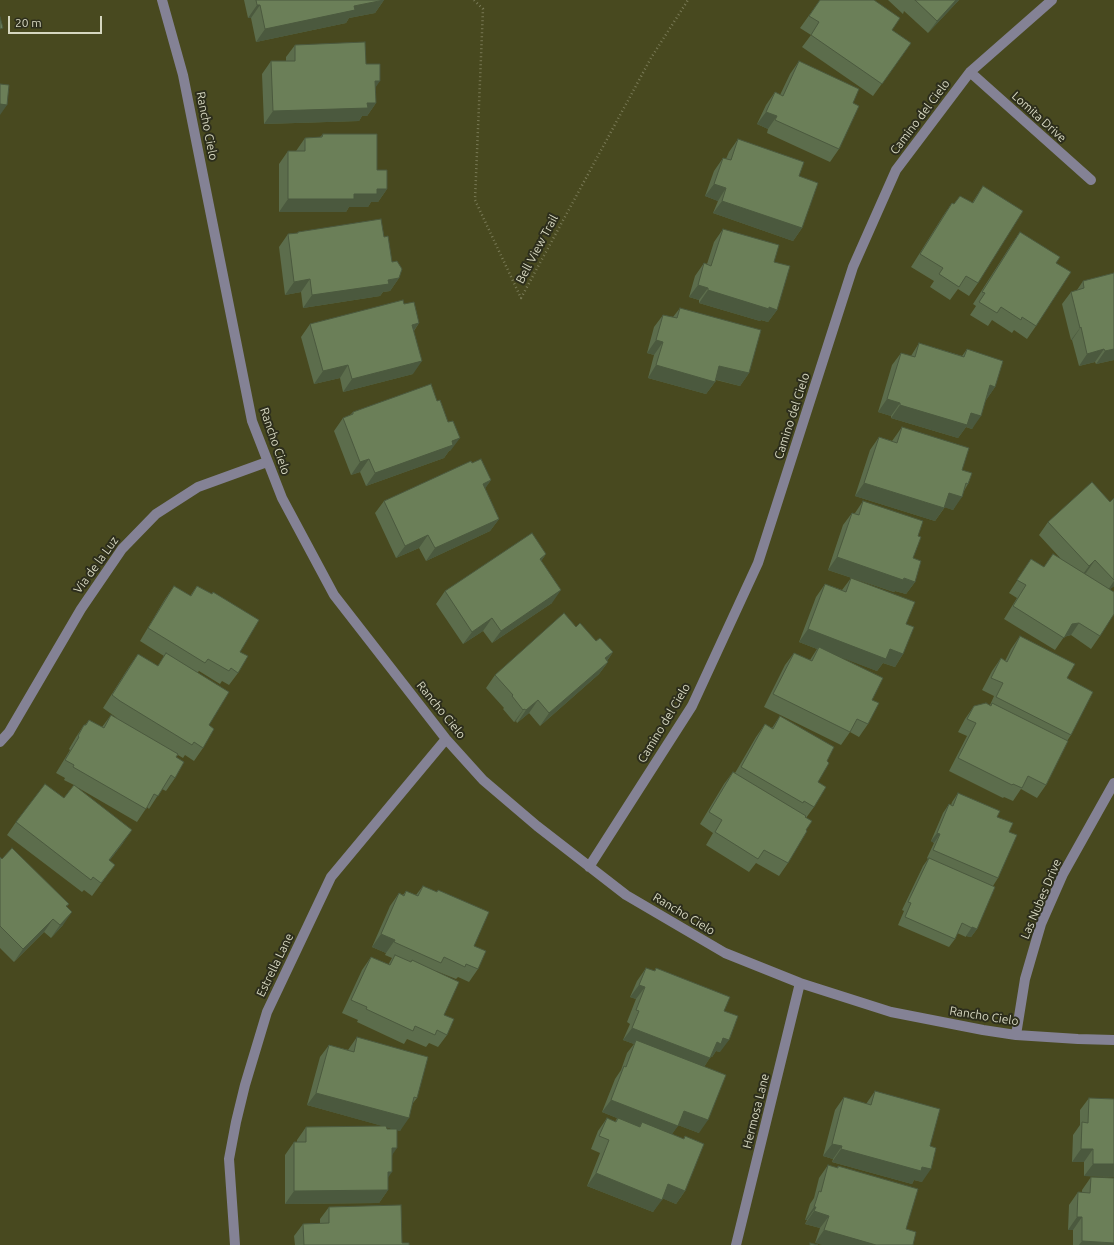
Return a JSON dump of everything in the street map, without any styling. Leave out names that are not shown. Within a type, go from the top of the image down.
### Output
[{"type":"street","name":"Rancho Cielo","points":[[162,0],[183,75],[252,421],[267,462],[282,498],[334,595],[446,739],[483,780],[537,826],[626,895],[725,953],[800,983],[891,1012],[1016,1035],[1114,1040]]},
{"type":"street","name":"Camino del Cielo","points":[[589,867],[692,706],[758,563],[854,267],[896,170],[970,72],[1052,0]]},
{"type":"street","name":"Lomita Drive","points":[[970,72],[1091,180]]},
{"type":"street","name":"Via de la Luz","points":[[0,742],[9,732],[80,609],[122,549],[156,514],[198,487],[267,462]]},
{"type":"street","name":"Estrella Lane","points":[[236,1245],[229,1159],[243,1092],[267,1012],[331,877],[446,739]]},
{"type":"street","name":"Las Nubes Drive","points":[[1016,1035],[1025,979],[1041,924],[1063,874],[1114,783]]},
{"type":"street","name":"Hermosa Lane","points":[[736,1245],[800,983]]},
{"type":"path","name":"Bell View Trail","points":[[474,0],[483,9],[475,200],[521,298],[651,58],[688,0]]},
{"type":"building","points":[[256,0],[384,0],[354,6],[355,10],[265,29],[260,5],[257,5]]},
{"type":"building","points":[[820,0],[874,0],[900,18],[892,30],[911,43],[882,84],[811,35],[819,22],[809,16]]},
{"type":"building","points":[[915,0],[956,0],[937,21]]},
{"type":"building","points":[[0,17],[3,28],[0,29]]},
{"type":"building","points":[[365,42],[366,64],[380,64],[380,81],[375,81],[376,103],[367,103],[368,108],[273,111],[271,61],[295,61],[295,45]]},
{"type":"building","points":[[799,61],[859,89],[853,103],[859,106],[839,149],[775,120],[777,116],[766,112],[775,92],[783,96]]},
{"type":"building","points":[[0,84],[9,85],[7,105],[0,104]]},
{"type":"building","points":[[323,134],[377,134],[377,170],[387,170],[387,189],[377,189],[377,194],[354,194],[354,199],[288,199],[288,151],[305,151],[305,138],[322,137]]},
{"type":"building","points":[[738,139],[804,162],[799,176],[818,183],[802,228],[722,201],[726,188],[714,184],[723,158],[731,160]]},
{"type":"building","points":[[983,186],[1023,211],[978,283],[966,276],[959,287],[939,274],[943,268],[920,254],[952,203],[954,204],[960,196],[973,203]]},
{"type":"building","points":[[381,219],[384,237],[388,236],[392,262],[397,261],[402,269],[399,278],[388,280],[389,284],[312,295],[310,279],[294,282],[288,234]]},
{"type":"building","points":[[723,229],[779,245],[774,262],[790,266],[777,310],[769,307],[769,309],[708,290],[708,288],[698,285],[704,263],[711,266]]},
{"type":"building","points":[[1020,232],[1060,257],[1056,263],[1071,272],[1036,326],[1022,317],[1021,320],[1001,307],[997,313],[979,302],[985,293],[982,292]]},
{"type":"building","points":[[1114,273],[1114,349],[1105,351],[1104,349],[1087,354],[1071,292],[1084,288],[1083,281]]},
{"type":"building","points":[[403,300],[404,304],[414,302],[419,323],[412,325],[422,361],[352,379],[348,365],[323,371],[310,324]]},
{"type":"building","points":[[680,308],[761,330],[749,373],[719,366],[715,382],[656,365],[663,342],[656,340],[663,315],[677,318]]},
{"type":"building","points":[[919,343],[964,357],[967,349],[1003,361],[995,387],[990,385],[981,416],[971,413],[967,425],[900,405],[900,403],[887,399],[901,353],[915,357]]},
{"type":"building","points":[[431,384],[437,401],[440,400],[448,422],[453,421],[460,438],[452,441],[453,445],[375,473],[369,459],[360,462],[343,418],[353,414],[353,412]]},
{"type":"building","points":[[902,427],[969,448],[962,470],[972,473],[968,484],[966,483],[962,497],[949,493],[944,508],[864,483],[879,437],[897,443]]},
{"type":"building","points":[[481,459],[491,480],[483,484],[499,519],[435,548],[428,535],[405,546],[384,501],[471,461],[472,463]]},
{"type":"building","points":[[1092,482],[1110,502],[1114,498],[1114,580],[1095,560],[1089,566],[1048,522]]},
{"type":"building","points":[[863,501],[923,521],[918,536],[921,537],[913,558],[921,561],[915,582],[904,578],[903,580],[837,557],[852,513],[859,515]]},
{"type":"building","points":[[532,533],[546,554],[540,559],[561,590],[501,631],[492,618],[472,632],[445,591]]},
{"type":"building","points":[[1053,554],[1114,592],[1114,614],[1100,636],[1079,623],[1072,624],[1064,638],[1013,606],[1026,585],[1017,580],[1031,559],[1044,567]]},
{"type":"building","points":[[851,578],[915,602],[906,624],[914,627],[903,654],[890,649],[886,659],[808,629],[825,584],[846,592]]},
{"type":"building","points":[[174,586],[191,596],[197,586],[212,594],[213,592],[259,620],[240,652],[248,656],[238,673],[231,668],[229,671],[208,659],[205,663],[148,628]]},
{"type":"building","points":[[564,613],[576,627],[580,623],[596,641],[600,638],[613,652],[605,658],[608,662],[549,713],[538,700],[526,710],[523,710],[512,696],[513,695],[495,675]]},
{"type":"building","points":[[1020,636],[1075,664],[1067,678],[1093,692],[1071,735],[996,697],[1003,683],[991,678],[1001,658],[1007,662]]},
{"type":"building","points":[[819,647],[883,678],[872,700],[879,703],[868,724],[857,719],[850,732],[773,694],[794,653],[812,661]]},
{"type":"building","points":[[166,653],[229,692],[209,725],[214,729],[203,748],[194,742],[192,745],[112,695],[138,654],[158,666]]},
{"type":"building","points":[[986,703],[991,706],[992,703],[1068,741],[1046,785],[1028,776],[1022,788],[1013,784],[1012,785],[958,758],[976,723],[967,719],[974,706]]},
{"type":"building","points":[[111,715],[178,754],[176,757],[184,762],[175,778],[171,775],[158,796],[154,794],[146,809],[73,767],[74,765],[65,760],[79,737],[78,736],[84,725],[86,725],[89,720],[104,728]]},
{"type":"building","points":[[780,716],[834,747],[827,761],[829,763],[818,782],[826,787],[814,807],[804,801],[803,803],[741,767],[765,724],[773,729]]},
{"type":"building","points":[[733,772],[812,821],[788,863],[764,850],[758,859],[715,832],[722,820],[709,812]]},
{"type":"building","points":[[45,784],[64,798],[74,785],[132,830],[109,860],[115,865],[101,883],[93,877],[91,880],[16,822]]},
{"type":"building","points":[[958,793],[1000,811],[997,817],[1013,823],[1009,832],[1017,835],[998,878],[933,850],[940,834],[937,833],[949,804],[953,806]]},
{"type":"building","points":[[12,848],[69,904],[66,906],[72,912],[60,925],[53,919],[23,949],[0,926],[0,857],[2,859]]},
{"type":"building","points":[[929,858],[995,887],[977,929],[962,923],[955,939],[905,917],[911,903],[908,902]]},
{"type":"building","points":[[423,886],[437,892],[438,890],[489,912],[474,946],[486,951],[478,969],[466,964],[465,967],[444,957],[441,963],[394,942],[395,940],[381,934],[399,893],[404,896],[406,891],[418,896]]},
{"type":"building","points":[[395,955],[411,962],[412,960],[459,982],[444,1015],[454,1019],[447,1035],[437,1030],[435,1035],[415,1026],[413,1031],[366,1009],[367,1007],[351,1000],[371,957],[390,965]]},
{"type":"building","points":[[646,968],[655,971],[656,968],[730,997],[724,1011],[738,1016],[729,1040],[723,1038],[721,1044],[717,1042],[710,1058],[632,1028],[639,1011],[636,1010],[645,987],[639,985]]},
{"type":"building","points":[[357,1037],[428,1057],[417,1098],[414,1097],[409,1118],[316,1093],[329,1045],[354,1052]]},
{"type":"building","points":[[636,1040],[726,1075],[708,1120],[684,1111],[678,1126],[611,1100]]},
{"type":"building","points":[[875,1091],[940,1109],[930,1146],[936,1148],[931,1169],[922,1167],[921,1171],[841,1149],[842,1146],[832,1144],[844,1097],[871,1105]]},
{"type":"building","points":[[1089,1098],[1114,1099],[1114,1164],[1093,1164],[1093,1149],[1081,1149],[1082,1122],[1088,1123]]},
{"type":"building","points":[[607,1118],[616,1122],[618,1118],[640,1127],[642,1122],[684,1139],[685,1136],[704,1144],[685,1191],[668,1184],[662,1200],[596,1173],[609,1140],[599,1136]]},
{"type":"building","points":[[386,1126],[387,1129],[397,1129],[397,1148],[392,1148],[392,1172],[388,1172],[388,1190],[294,1191],[294,1142],[306,1142],[306,1127]]},
{"type":"building","points":[[828,1165],[838,1168],[838,1166],[918,1189],[906,1229],[916,1232],[913,1245],[876,1245],[824,1230],[829,1216],[814,1211],[816,1207],[814,1207],[819,1191],[821,1192]]},
{"type":"building","points":[[1091,1177],[1114,1178],[1114,1243],[1082,1241],[1082,1217],[1077,1217],[1078,1192],[1090,1193]]},
{"type":"building","points":[[401,1205],[402,1243],[409,1243],[409,1245],[304,1245],[303,1224],[329,1223],[329,1207]]}]
